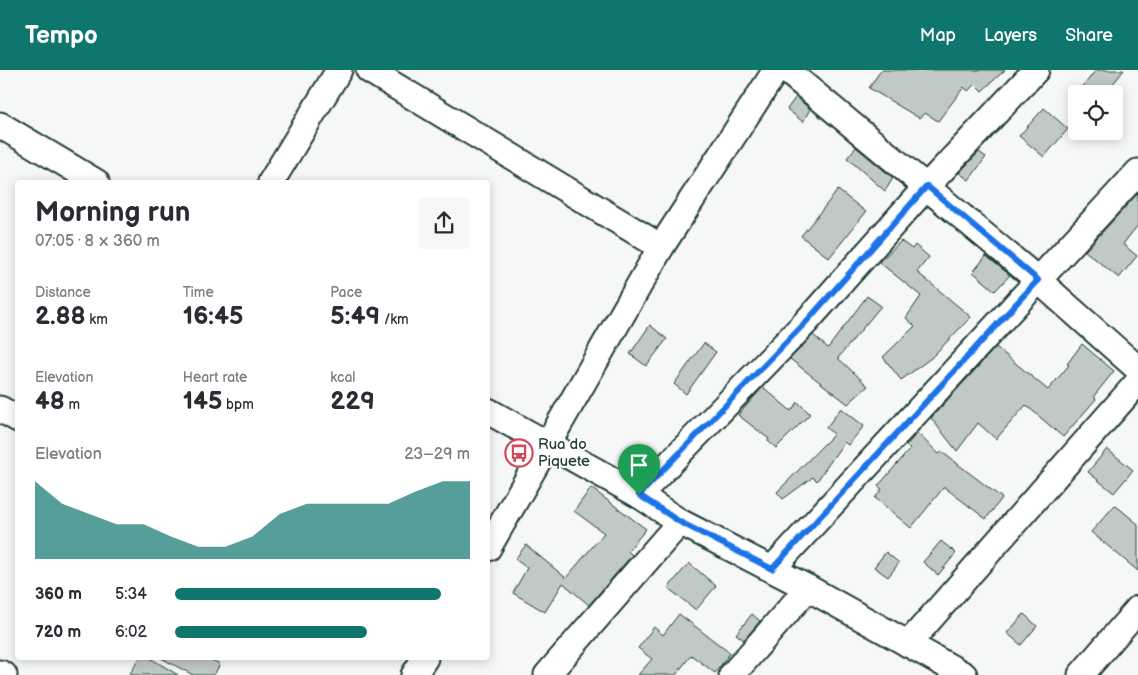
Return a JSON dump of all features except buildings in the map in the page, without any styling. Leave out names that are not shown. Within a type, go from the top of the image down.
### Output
[{"type":"street","points":[[272,180],[339,70]]},
{"type":"street","points":[[369,70],[661,247]]},
{"type":"street","points":[[490,544],[661,247],[776,70]]},
{"type":"street","points":[[786,70],[1038,280],[1138,369]]},
{"type":"street","points":[[639,495],[806,322],[927,186],[1036,70]]},
{"type":"street","points":[[0,125],[93,180]]},
{"type":"street","points":[[772,569],[1138,172]]},
{"type":"street","points":[[908,644],[1138,382]]},
{"type":"street","points":[[0,409],[15,417]]},
{"type":"street","points":[[490,412],[639,495],[680,522],[808,588],[908,644],[950,672]]},
{"type":"street","points":[[547,675],[680,522]]},
{"type":"street","points":[[732,675],[808,588]]},
{"type":"street","points":[[1082,675],[1138,609]]},
{"type":"street","points":[[414,675],[423,660]]},
{"type":"street","points":[[0,673],[4,675]]},
{"type":"place","name":"Rua do Piquete","points":[[519,453]]},
{"type":"route","points":[[927,186],[1038,280],[772,569],[680,522],[639,495],[806,322],[927,186]]}]
